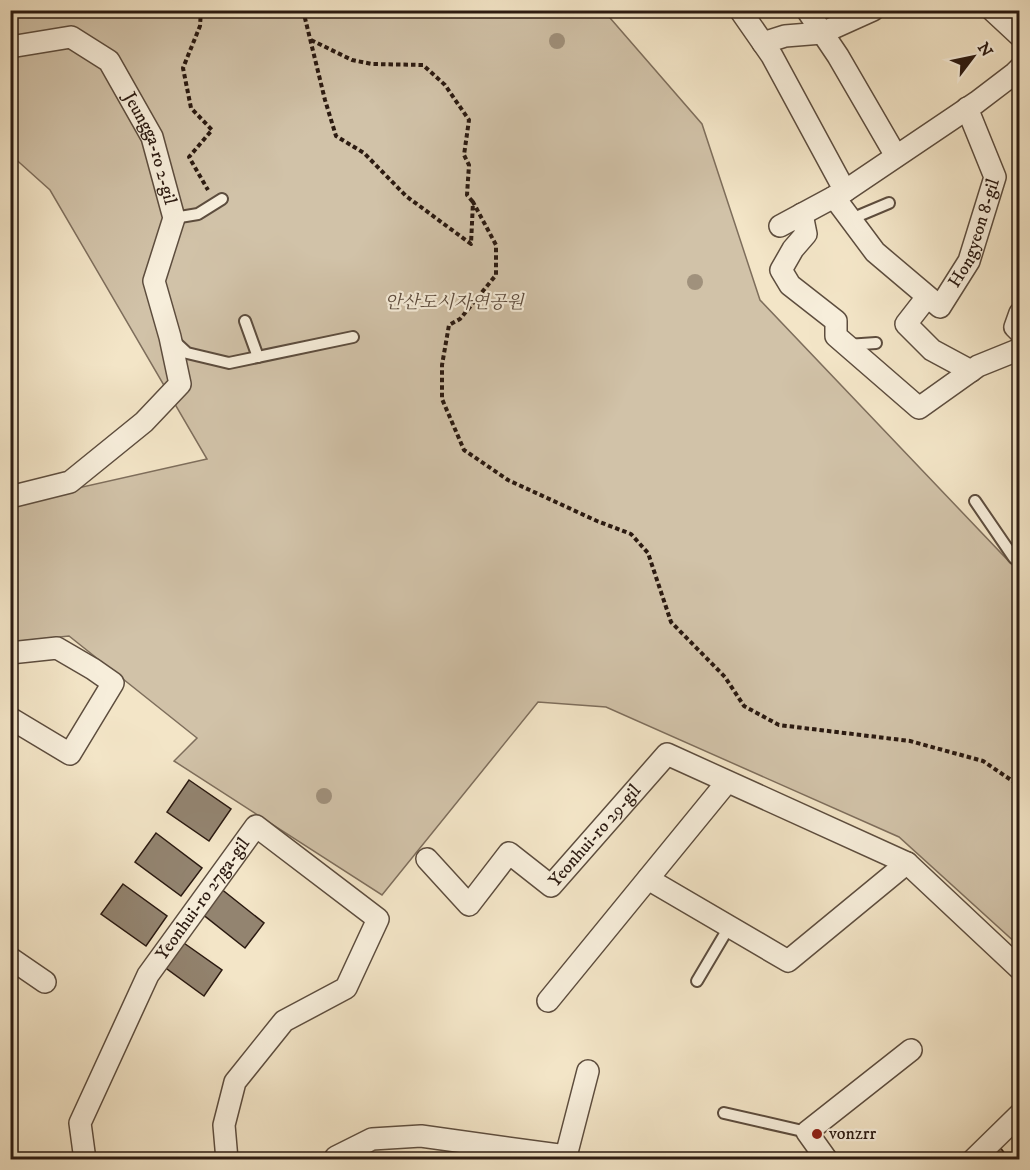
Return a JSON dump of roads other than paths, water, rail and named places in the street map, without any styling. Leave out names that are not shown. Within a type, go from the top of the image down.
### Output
[{"type":"street","name":"Hongyeon 8-gil","points":[[740,10],[772,56],[850,219],[875,252],[940,307],[969,261],[995,177],[967,108]]},
{"type":"street","points":[[807,10],[838,56],[896,156]]},
{"type":"street","points":[[762,43],[785,36],[822,33],[873,10]]},
{"type":"street","points":[[992,10],[1020,36]]},
{"type":"street","name":"Jeungga-ro 2-gil","points":[[10,47],[71,37],[110,62],[152,137],[174,218],[154,281],[170,337],[180,384],[144,422],[70,482],[10,497]]},
{"type":"street","points":[[780,226],[840,194],[967,108],[1017,78]]},
{"type":"street","points":[[802,214],[806,234],[793,249],[781,270],[790,285],[836,321],[836,336],[919,408],[978,366],[1020,349]]},
{"type":"street","name":"Hongyeon 8-gil","points":[[927,297],[906,324],[932,350],[971,371]]},
{"type":"street","points":[[1020,313],[1015,327],[1020,332]]},
{"type":"street","points":[[10,653],[57,648],[112,682],[70,754],[10,718]]},
{"type":"street","name":"Yeonhui-ro 29-gil","points":[[427,859],[469,905],[509,853],[551,886],[667,754],[907,863],[1020,969]]},
{"type":"street","points":[[548,1001],[727,782]]},
{"type":"street","name":"Yeonhui-ro 27ga-gil","points":[[85,1160],[80,1123],[148,975],[256,826],[378,919],[346,988],[284,1021],[235,1082],[224,1125],[227,1160]]},
{"type":"street","points":[[648,879],[789,962],[907,863]]},
{"type":"street","points":[[10,957],[45,982]]},
{"type":"street","points":[[827,1160],[807,1132],[911,1050]]},
{"type":"street","points":[[336,1160],[336,1157],[372,1139],[420,1136],[566,1156],[588,1071]]},
{"type":"street","points":[[973,1160],[1020,1114]]},
{"type":"lane","points":[[174,218],[198,214],[219,201]]},
{"type":"lane","points":[[850,219],[889,203]]},
{"type":"lane","points":[[245,321],[258,357]]},
{"type":"lane","points":[[170,337],[188,352],[229,363],[353,337]]},
{"type":"lane","points":[[846,345],[876,343]]},
{"type":"lane","points":[[975,501],[1017,556]]},
{"type":"lane","points":[[697,981],[729,927]]},
{"type":"lane","points":[[724,1113],[807,1132]]},
{"type":"place","name":"vonzrr","points":[[817,1134]]},
{"type":"park label","name":"안산도시자연공원","points":[[454,303]]}]
